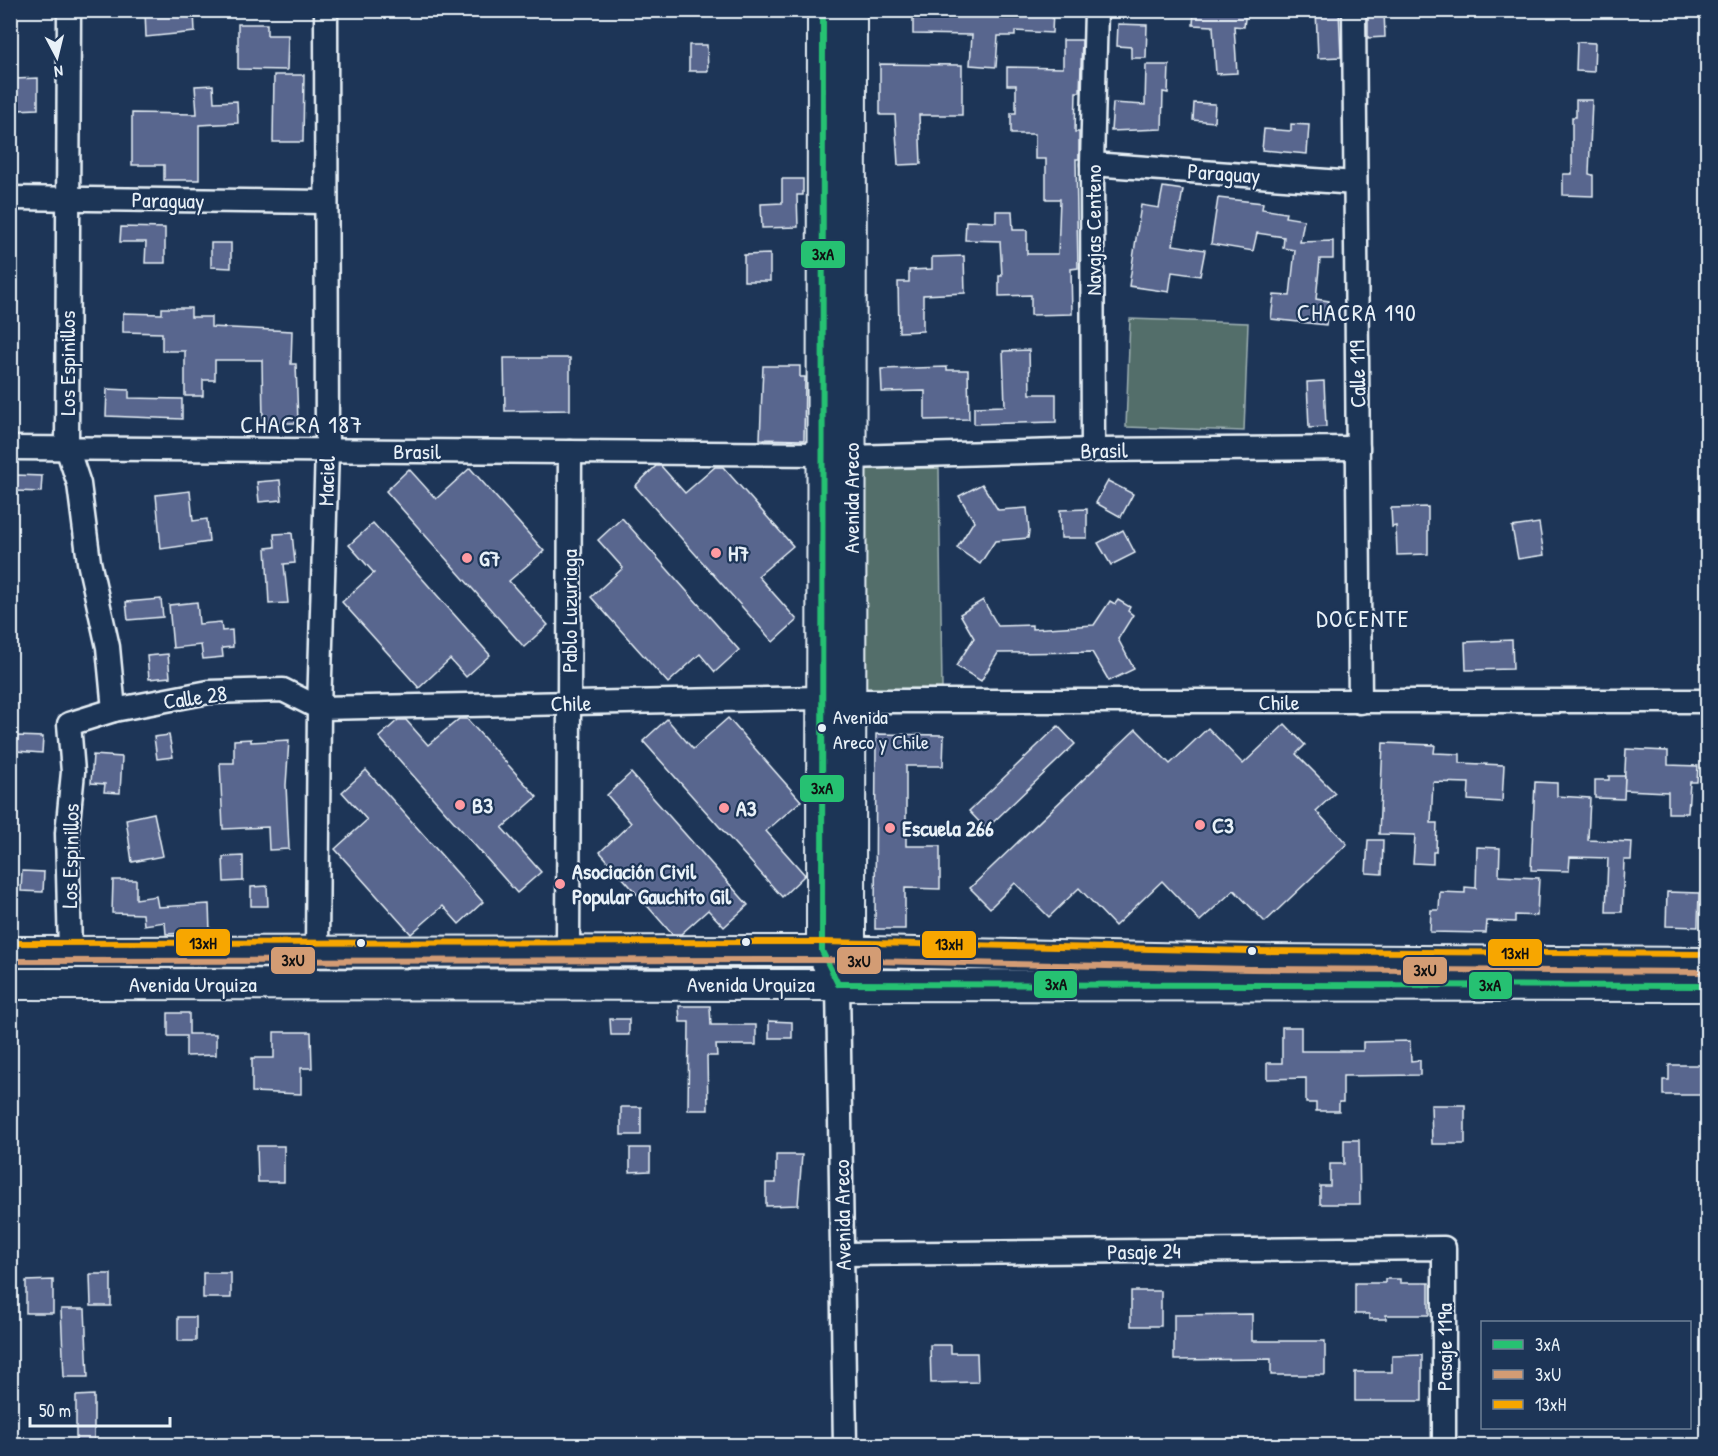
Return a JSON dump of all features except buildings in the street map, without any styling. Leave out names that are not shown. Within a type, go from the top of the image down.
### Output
[{"type":"main road","name":"Avenida Areco","points":[[823,10],[837,456]]},
{"type":"main road","name":"Avenida Areco","points":[[838,984],[836,951],[837,456],[851,10]]},
{"type":"main road","name":"Avenida Urquiza","points":[[10,952],[836,951],[1239,960],[1707,963]]},
{"type":"main road","name":"Avenida Urquiza","points":[[10,984],[1707,986]]},
{"type":"street","name":"Los Espinillos","points":[[69,10],[67,448],[79,484],[89,562],[108,647],[114,710]]},
{"type":"street","name":"Maciel","points":[[317,951],[319,708],[327,450],[326,10]]},
{"type":"street","name":"Navajas Centeno","points":[[1093,450],[1092,164],[1096,10]]},
{"type":"street","name":"Calle 119","points":[[1354,10],[1360,702]]},
{"type":"street","name":"Paraguay","points":[[1092,164],[1355,183]]},
{"type":"street","name":"Paraguay","points":[[10,198],[326,202]]},
{"type":"street","name":"Brasil","points":[[10,448],[837,456],[1093,450],[1358,448]]},
{"type":"street","name":"Pablo Luzuriaga","points":[[568,951],[570,452]]},
{"type":"street","name":"Calle 28","points":[[69,724],[114,710],[209,692],[284,690],[319,708]]},
{"type":"street","name":"Chile","points":[[319,708],[836,700],[1707,701]]},
{"type":"street","name":"Los Espinillos","points":[[69,724],[73,772],[67,833],[70,951]]},
{"type":"street","name":"Avenida Areco","points":[[838,984],[845,1446]]},
{"type":"street","name":"Pasaje 24","points":[[843,1254],[1444,1248]]},
{"type":"street","name":"Pasaje 119a","points":[[1444,1248],[1444,1446]]},
{"type":"green space","points":[[1130,319],[1248,323],[1244,431],[1126,427]]},
{"type":"green space","points":[[939,468],[942,688],[866,689],[864,469]]},
{"type":"transit line","name":"3xA","points":[[823,10],[822,951],[838,984]]},
{"type":"transit line","name":"13xH","points":[[10,943],[822,942],[1251,951],[1708,954]]},
{"type":"transit line","name":"3xU","points":[[10,961],[822,960],[1251,969],[1708,972]]},
{"type":"transit line","name":"3xA","points":[[838,984],[1708,986]]},
{"type":"place","name":"H7","points":[[716,553]]},
{"type":"place","name":"G7","points":[[467,558]]},
{"type":"place","name":"Avenida Areco y Chile","points":[[822,728]]},
{"type":"place","name":"B3","points":[[460,805]]},
{"type":"place","name":"A3","points":[[724,808]]},
{"type":"place","name":"C3","points":[[1200,825]]},
{"type":"place","name":"Escuela 266","points":[[890,828]]},
{"type":"place","name":"Asociación Civil Popular Gauchito Gil","points":[[560,884]]},
{"type":"district","name":"CHACRA 190","points":[[1357,313]]},
{"type":"district","name":"CHACRA 187","points":[[302,425]]},
{"type":"district","name":"DOCENTE","points":[[1363,619]]}]
